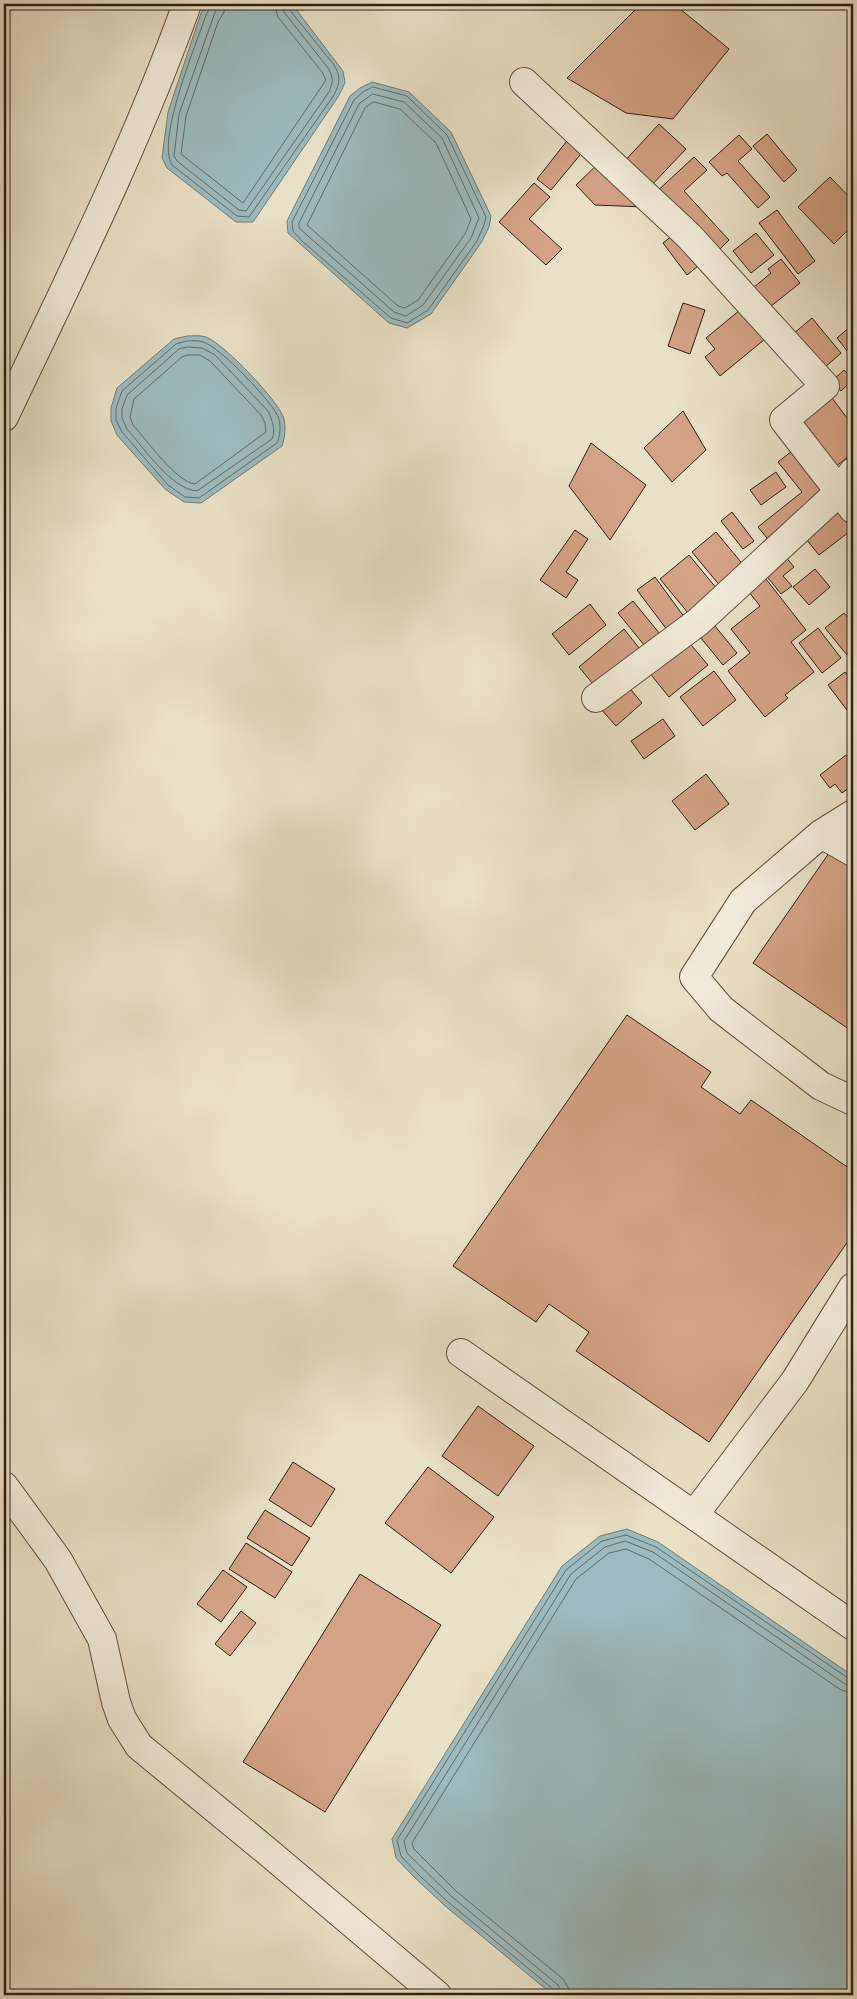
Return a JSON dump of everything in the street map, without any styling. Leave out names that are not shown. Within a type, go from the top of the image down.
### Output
[{"type":"street","points":[[4,416],[129,152],[165,66],[187,4]]},
{"type":"street","points":[[524,82],[690,236],[825,386],[784,420],[849,491],[698,622],[596,698]]},
{"type":"street","points":[[853,814],[822,834],[743,901],[694,977],[722,1009],[821,1086],[853,1101]]},
{"type":"street","points":[[822,834],[853,852]]},
{"type":"street","points":[[694,1515],[795,1381],[853,1287]]},
{"type":"street","points":[[461,1353],[853,1626]]},
{"type":"street","points":[[4,1486],[58,1560],[102,1639],[116,1702],[122,1719],[139,1746],[437,1995]]},
{"type":"water","points":[[208,4],[292,4],[343,71],[345,83],[338,97],[253,222],[236,222],[167,168],[162,158],[168,112],[201,13]]},
{"type":"water","points":[[372,82],[409,92],[451,132],[491,216],[489,227],[481,243],[431,314],[407,328],[389,323],[288,233],[287,221],[350,96]]},
{"type":"water","points":[[187,336],[206,337],[237,361],[273,400],[284,419],[285,426],[282,446],[201,503],[184,502],[165,489],[117,435],[111,421],[111,408],[117,388],[174,339]]},
{"type":"water","points":[[627,1529],[658,1542],[853,1676],[853,1995],[553,1995],[444,1905],[396,1858],[392,1839],[562,1566],[600,1536]]},
{"type":"building","points":[[641,4],[674,4],[729,49],[673,119],[626,113],[567,78]]},
{"type":"building","points":[[659,124],[686,149],[647,190],[621,165]]},
{"type":"building","points":[[767,134],[797,170],[784,182],[753,146]]},
{"type":"building","points":[[739,135],[752,149],[738,161],[770,197],[758,208],[727,173],[722,176],[709,162]]},
{"type":"building","points":[[570,137],[585,149],[551,190],[537,179]]},
{"type":"building","points":[[694,157],[707,170],[684,191],[729,240],[714,255],[653,195]]},
{"type":"building","points":[[601,161],[644,207],[595,205],[576,185]]},
{"type":"building","points":[[830,177],[853,201],[853,225],[834,244],[798,207]]},
{"type":"building","points":[[534,183],[550,197],[529,219],[562,249],[546,265],[499,222]]},
{"type":"building","points":[[777,210],[815,261],[798,274],[759,223]]},
{"type":"building","points":[[678,231],[703,262],[687,275],[663,243]]},
{"type":"building","points":[[756,233],[774,255],[751,273],[733,251]]},
{"type":"building","points":[[781,259],[800,283],[770,307],[754,287],[771,273],[768,269]]},
{"type":"building","points":[[683,303],[705,310],[690,354],[668,346]]},
{"type":"building","points":[[746,305],[770,335],[720,376],[705,357],[715,349],[706,338]]},
{"type":"building","points":[[812,318],[841,353],[823,369],[793,334]]},
{"type":"building","points":[[852,325],[853,348],[848,352],[837,338]]},
{"type":"building","points":[[844,370],[853,380],[841,391],[832,381]]},
{"type":"building","points":[[832,398],[853,426],[853,453],[835,467],[798,425]]},
{"type":"building","points":[[683,411],[706,450],[672,482],[644,448]]},
{"type":"building","points":[[591,443],[646,485],[610,540],[569,486]]},
{"type":"building","points":[[792,451],[829,497],[771,543],[758,527],[802,492],[778,462]]},
{"type":"building","points":[[776,472],[786,487],[761,505],[750,490]]},
{"type":"building","points":[[839,503],[853,522],[853,529],[819,555],[801,533]]},
{"type":"building","points":[[732,512],[754,541],[743,549],[721,521]]},
{"type":"building","points":[[575,530],[588,539],[566,572],[578,580],[566,598],[540,580]]},
{"type":"building","points":[[716,532],[745,567],[721,587],[692,552]]},
{"type":"building","points":[[781,551],[794,567],[783,576],[792,586],[781,594],[761,569]]},
{"type":"building","points":[[689,555],[722,595],[693,619],[660,579]]},
{"type":"building","points":[[815,569],[830,587],[809,605],[793,587]]},
{"type":"building","points":[[762,574],[806,630],[791,642],[814,672],[785,695],[788,698],[765,717],[728,671],[750,653],[731,629],[760,606],[745,587]]},
{"type":"building","points":[[655,577],[685,618],[668,631],[637,590]]},
{"type":"building","points":[[633,601],[664,639],[649,651],[618,613]]},
{"type":"building","points":[[590,604],[606,625],[569,655],[552,634]]},
{"type":"building","points":[[844,613],[853,625],[853,650],[847,655],[825,628]]},
{"type":"building","points":[[710,620],[737,653],[723,665],[696,632]]},
{"type":"building","points":[[818,628],[841,658],[822,673],[799,643]]},
{"type":"building","points":[[624,629],[643,653],[598,690],[579,667]]},
{"type":"building","points":[[686,639],[708,665],[669,697],[648,671]]},
{"type":"building","points":[[714,671],[736,700],[703,726],[680,697]]},
{"type":"building","points":[[845,672],[853,683],[853,718],[828,685]]},
{"type":"building","points":[[627,685],[642,703],[616,726],[600,708]]},
{"type":"building","points":[[663,719],[675,736],[644,759],[631,741]]},
{"type":"building","points":[[846,755],[853,766],[853,776],[850,779],[853,785],[842,793],[835,784],[830,788],[820,775]]},
{"type":"building","points":[[706,774],[729,804],[695,830],[672,801]]},
{"type":"building","points":[[829,853],[853,869],[853,1032],[753,963]]},
{"type":"building","points":[[627,1015],[711,1072],[701,1087],[740,1114],[751,1100],[853,1171],[853,1234],[709,1442],[576,1351],[589,1332],[549,1304],[536,1322],[453,1266]]},
{"type":"building","points":[[478,1406],[534,1446],[498,1496],[442,1456]]},
{"type":"building","points":[[293,1462],[335,1489],[311,1527],[269,1500]]},
{"type":"building","points":[[428,1467],[494,1517],[451,1573],[385,1523]]},
{"type":"building","points":[[265,1510],[310,1538],[292,1566],[247,1538]]},
{"type":"building","points":[[246,1543],[292,1572],[275,1598],[229,1569]]},
{"type":"building","points":[[223,1570],[247,1587],[221,1622],[197,1604]]},
{"type":"building","points":[[360,1574],[441,1625],[325,1812],[243,1762]]},
{"type":"building","points":[[241,1611],[256,1623],[230,1656],[215,1644]]}]
